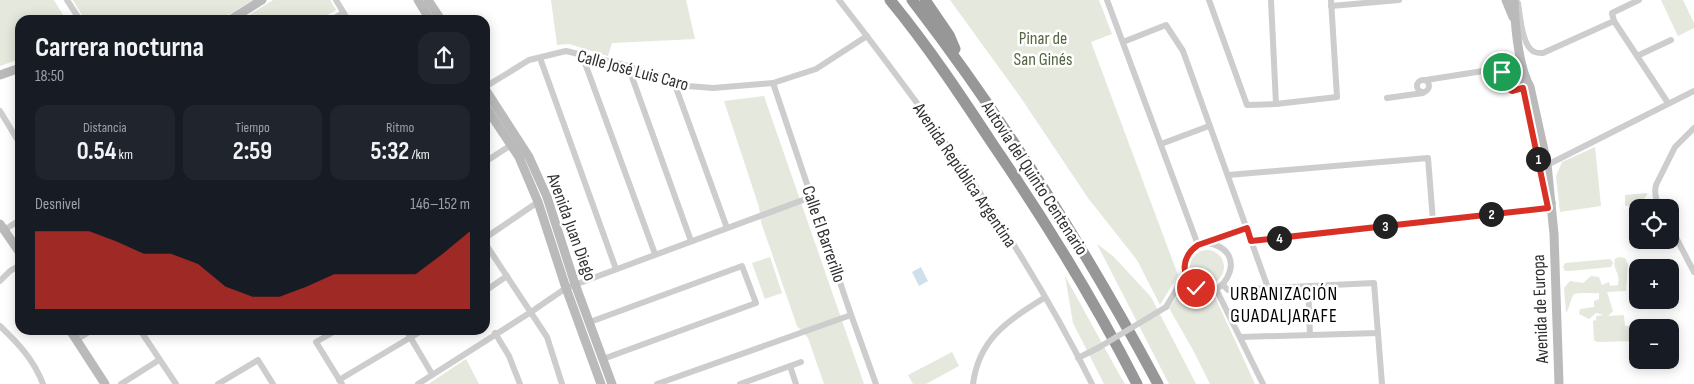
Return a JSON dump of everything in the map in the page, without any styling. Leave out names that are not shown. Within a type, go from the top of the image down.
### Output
[{"type":"highway","name":"Autovía del Quinto Centenario","points":[[890,0],[961,96],[1018,181],[1092,302],[1137,384]]},
{"type":"highway","name":"Autovía del Quinto Centenario","points":[[912,0],[962,67],[1048,193],[1104,285],[1158,384]]},
{"type":"highway","points":[[925,0],[949,35],[962,67]]},
{"type":"street","points":[[68,0],[77,15]]},
{"type":"street","points":[[238,15],[262,0]]},
{"type":"street","points":[[336,0],[345,15]]},
{"type":"street","points":[[418,0],[425,15]]},
{"type":"street","points":[[428,0],[438,15]]},
{"type":"street","name":"Avenida República Argentina","points":[[840,0],[993,210],[1092,384]]},
{"type":"street","points":[[1107,0],[1198,245]]},
{"type":"street","points":[[1209,0],[1247,105],[1276,104],[1337,97],[1331,3],[1399,0]]},
{"type":"street","points":[[1271,0],[1276,104]]},
{"type":"street","points":[[1506,0],[1515,24],[1547,164],[1551,207]]},
{"type":"street","points":[[1515,24],[1516,0]]},
{"type":"street","points":[[1516,0],[1526,43],[1535,52],[1543,53],[1614,21]]},
{"type":"street","points":[[1639,0],[1612,13],[1614,21],[1668,103]]},
{"type":"street","points":[[339,15],[343,12]]},
{"type":"street","points":[[1123,42],[1166,24],[1183,51],[1268,288]]},
{"type":"street","name":"Calle José Luis Caro","points":[[490,85],[529,60],[566,51],[628,66],[675,85],[712,88],[773,83],[816,70],[867,36]]},
{"type":"street","points":[[1637,56],[1671,40]]},
{"type":"street","points":[[582,55],[655,254]]},
{"type":"street","points":[[540,58],[616,269]]},
{"type":"street","points":[[628,66],[692,241]]},
{"type":"street","points":[[1387,98],[1423,93],[1418,91],[1417,86],[1418,82],[1422,80],[1502,68],[1505,87],[1512,91],[1523,88]]},
{"type":"street","points":[[0,75],[15,70]]},
{"type":"street","points":[[1526,78],[1523,88],[1526,105],[1535,123],[1542,157],[1551,173],[1551,207]]},
{"type":"street","name":"Calle El Barrerillo","points":[[773,83],[876,384]]},
{"type":"street","points":[[675,85],[727,228]]},
{"type":"street","points":[[1547,164],[1694,90]]},
{"type":"street","name":"Avenida Juan Diego","points":[[490,96],[529,157],[547,197],[575,284],[612,384]]},
{"type":"street","points":[[0,111],[15,135]]},
{"type":"street","name":"Avenida Juan Diego","points":[[490,114],[519,158],[538,202],[566,288],[601,384]]},
{"type":"street","points":[[1160,144],[1209,126]]},
{"type":"street","points":[[1656,199],[1656,185],[1675,147],[1694,128]]},
{"type":"street","points":[[490,159],[511,145]]},
{"type":"street","points":[[1228,175],[1428,158],[1433,221]]},
{"type":"street","points":[[418,384],[566,288],[811,197]]},
{"type":"street","points":[[490,235],[538,202]]},
{"type":"street","points":[[1251,241],[1551,207]]},
{"type":"street","name":"Avenida de Europa","points":[[1551,207],[1554,234],[1559,384]]},
{"type":"street","points":[[15,222],[2,227],[15,246]]},
{"type":"street","points":[[1247,228],[1198,245],[1187,256],[1184,263],[1186,278],[1196,288],[1203,290],[1219,287],[1228,290],[1374,283],[1382,384]]},
{"type":"street","points":[[1679,240],[1691,258],[1694,272]]},
{"type":"street","points":[[1206,243],[1220,247],[1229,258],[1230,273],[1219,287]]},
{"type":"street","points":[[490,250],[548,337],[562,384]]},
{"type":"street","points":[[590,322],[742,266],[756,303],[602,359]]},
{"type":"street","points":[[0,280],[15,268]]},
{"type":"street","points":[[490,288],[507,276]]},
{"type":"street","points":[[1078,358],[1166,307],[1181,282],[1186,278]]},
{"type":"street","points":[[1308,286],[1310,335]]},
{"type":"street","points":[[1219,287],[1263,384]]},
{"type":"street","points":[[973,384],[975,368],[984,350],[1000,329],[1044,298]]},
{"type":"street","points":[[657,384],[852,315]]},
{"type":"street","points":[[0,326],[26,353],[38,370],[42,384]]},
{"type":"street","points":[[1241,337],[1378,333]]},
{"type":"street","points":[[495,334],[509,356],[520,384]]},
{"type":"street","points":[[73,335],[105,384]]},
{"type":"street","points":[[76,340],[84,335]]},
{"type":"street","points":[[143,335],[176,384]]},
{"type":"street","points":[[328,335],[316,342],[340,382],[416,335]]},
{"type":"street","points":[[409,335],[432,374]]},
{"type":"street","points":[[121,384],[159,360]]},
{"type":"street","points":[[218,384],[258,360],[273,384]]},
{"type":"street","points":[[740,384],[801,362]]},
{"type":"street","points":[[790,366],[796,384]]},
{"type":"green space","points":[[0,0],[54,0],[63,15],[15,15],[15,61],[0,66]]},
{"type":"green space","points":[[73,0],[253,0],[227,15],[82,15]]},
{"type":"green space","points":[[273,0],[330,0],[336,10],[328,15],[249,15]]},
{"type":"green space","points":[[551,0],[686,0],[695,39],[612,43],[608,56],[569,44],[557,45]]},
{"type":"green space","name":"Pinar de San Ginés","points":[[950,0],[1099,0],[1112,34],[1091,42],[1178,275],[1160,305],[1137,260],[1088,198],[1021,98]]},
{"type":"green space","points":[[1661,0],[1683,0],[1694,23],[1694,28],[1678,36]]},
{"type":"green space","points":[[764,96],[864,384],[824,384],[808,338],[797,326],[761,222],[759,207],[724,101]]},
{"type":"green space","points":[[1595,147],[1601,206],[1560,212],[1556,176],[1562,162]]},
{"type":"green space","points":[[1647,193],[1644,199],[1629,199],[1629,206],[1625,206],[1625,195]]},
{"type":"green space","points":[[1097,244],[1113,256],[1151,297],[1196,384],[1169,384]]},
{"type":"green space","points":[[1207,250],[1214,251],[1219,255],[1223,260],[1223,274],[1219,279],[1214,283],[1207,284],[1200,283],[1195,279],[1191,274],[1190,267],[1191,260],[1195,255],[1200,251]]},
{"type":"green space","points":[[770,257],[782,293],[765,299],[752,263]]},
{"type":"green space","points":[[1619,257],[1625,258],[1628,264],[1626,291],[1607,292],[1613,311],[1608,316],[1624,315],[1625,326],[1629,326],[1629,341],[1597,342],[1594,340],[1593,321],[1596,320],[1596,316],[1604,315],[1596,313],[1589,319],[1579,314],[1580,309],[1594,307],[1594,301],[1599,299],[1599,293],[1574,294],[1566,313],[1564,288],[1570,281],[1583,283],[1591,276],[1599,277],[1602,285],[1609,282],[1610,286],[1618,285],[1615,259]]},
{"type":"green space","points":[[1610,259],[1613,263],[1611,267],[1565,271],[1563,267],[1565,263]]},
{"type":"green space","points":[[1065,276],[1125,384],[1104,384],[1073,323]]},
{"type":"green space","points":[[1183,289],[1215,297],[1255,384],[1210,384],[1169,308]]},
{"type":"green space","points":[[952,352],[959,366],[926,384],[913,384],[908,375]]},
{"type":"green space","points":[[466,359],[479,384],[428,384],[430,383]]},
{"type":"shaded area","points":[[921,267],[928,281],[919,286],[912,272]]},
{"type":"district","name":"URBANIZACIÓN GUADALJARAFE","points":[[1284,304]]},
{"type":"route","points":[[1196,288],[1186,278],[1184,271],[1184,263],[1191,250],[1198,245],[1247,228],[1251,241],[1548,208],[1523,88],[1512,91],[1505,87],[1502,72]]}]
